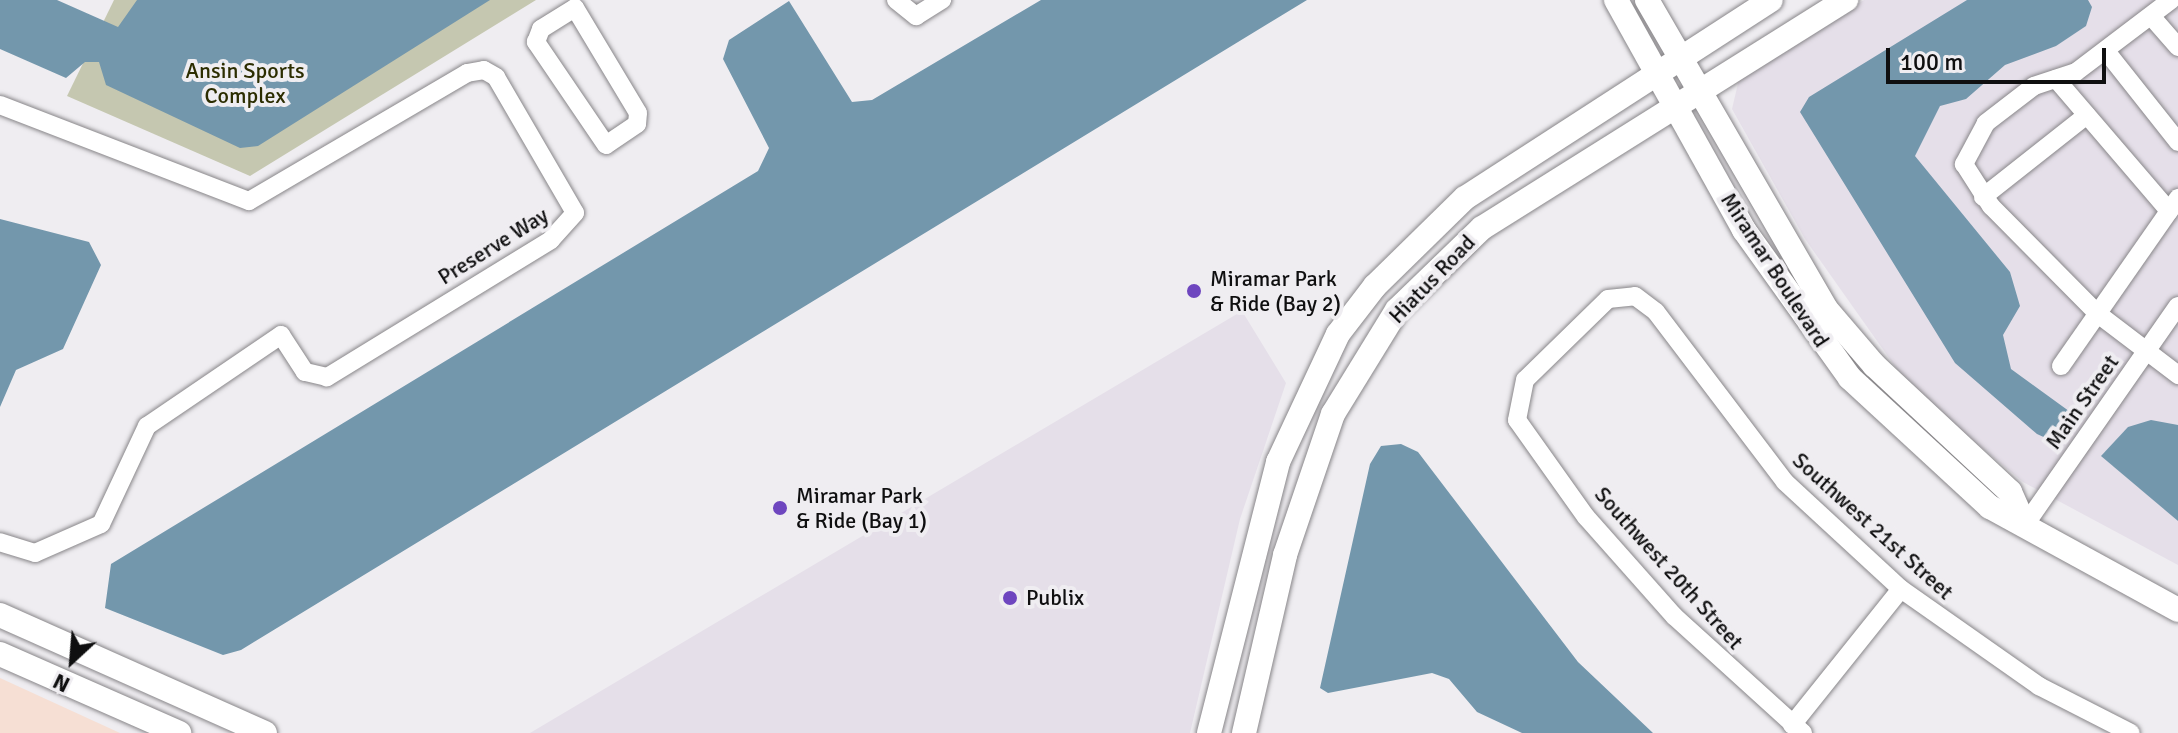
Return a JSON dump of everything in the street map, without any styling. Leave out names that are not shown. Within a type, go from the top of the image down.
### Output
[{"type":"main road","name":"Miramar Boulevard","points":[[1616,0],[1744,230],[1841,367],[1990,507],[2025,525],[2094,569],[2178,610]]},
{"type":"main road","name":"Miramar Boulevard","points":[[1647,0],[1682,55],[1826,309],[1874,365],[2010,492],[2025,525]]},
{"type":"main road","name":"Hiatus Road","points":[[1209,733],[1273,482],[1305,393],[1375,286],[1465,198],[1655,71],[1771,0]]},
{"type":"main road","name":"Hiatus Road","points":[[1244,733],[1305,492],[1333,414],[1397,310],[1482,228],[1846,0]]},
{"type":"main road","points":[[1273,482],[1305,492]]},
{"type":"main road","points":[[0,615],[265,733]]},
{"type":"main road","points":[[0,654],[170,729],[177,694]]},
{"type":"street","points":[[896,0],[916,16],[942,0]]},
{"type":"street","points":[[2171,0],[2106,51],[2056,79],[2034,86],[1986,123],[1970,147],[1964,164],[1983,197],[2098,314],[2145,353],[2178,375]]},
{"type":"street","points":[[582,4],[638,113],[637,124],[606,145],[536,42],[541,29],[582,4]]},
{"type":"street","points":[[2151,16],[2178,47]]},
{"type":"street","points":[[2106,51],[2178,142]]},
{"type":"street","name":"Preserve Way","points":[[0,105],[249,201],[467,73],[484,70],[496,77],[575,213],[551,240],[327,377],[305,372],[281,335],[147,426],[101,524],[35,553],[0,542]]},
{"type":"street","points":[[2056,79],[2173,205],[2061,366]]},
{"type":"street","points":[[1983,197],[2087,115]]},
{"type":"street","name":"Southwest 20th Street","points":[[1635,296],[1608,299],[1525,380],[1517,420],[1586,517],[1674,616],[1797,729]]},
{"type":"street","name":"Southwest 21st Street","points":[[1635,296],[1656,312],[1785,482],[1901,589],[2039,686],[2131,733]]},
{"type":"street","name":"Main Street","points":[[2025,525],[2178,306]]},
{"type":"street","points":[[1797,729],[1901,589]]},
{"type":"shaded area","points":[[1864,0],[2178,0],[2178,565],[2023,482],[1911,389],[1805,239],[1732,109],[1739,79]]},
{"type":"shaded area","points":[[1242,311],[1286,383],[1240,519],[1190,733],[530,733]]},
{"type":"shaded area","points":[[0,678],[120,733],[0,733]]},
{"type":"green space","name":"Ansin Sports Complex","points":[[114,0],[536,0],[250,176],[67,96]]},
{"type":"water","name":"Ansin Sports Complex","points":[[0,0],[57,0],[118,27],[137,0],[490,0],[258,146],[240,148],[106,85],[99,62],[85,62],[66,78],[0,49]]},
{"type":"water","points":[[1041,0],[1307,0],[241,650],[223,655],[105,608],[111,564],[758,171],[769,148],[723,59],[729,40],[789,1],[852,102],[872,100]]},
{"type":"water","points":[[1967,0],[2088,0],[2092,7],[2086,26],[2056,46],[2005,65],[1966,99],[1940,106],[1915,156],[2010,272],[2020,306],[2003,335],[2011,369],[2073,414],[2061,445],[2037,434],[1955,363],[1800,112],[1809,97]]},
{"type":"water","points":[[0,219],[89,242],[101,265],[63,349],[16,370],[0,407]]},
{"type":"water","points":[[2151,420],[2178,425],[2178,521],[2101,456],[2128,427]]},
{"type":"water","points":[[1401,444],[1418,452],[1578,662],[1653,733],[1522,733],[1477,712],[1449,679],[1432,673],[1328,693],[1320,688],[1370,464],[1381,446]]},
{"type":"place","name":"Miramar Park & Ride (Bay 2)","points":[[1194,291]]},
{"type":"place","name":"Miramar Park & Ride (Bay 1)","points":[[780,508]]},
{"type":"place","name":"Publix","points":[[1010,598]]}]
